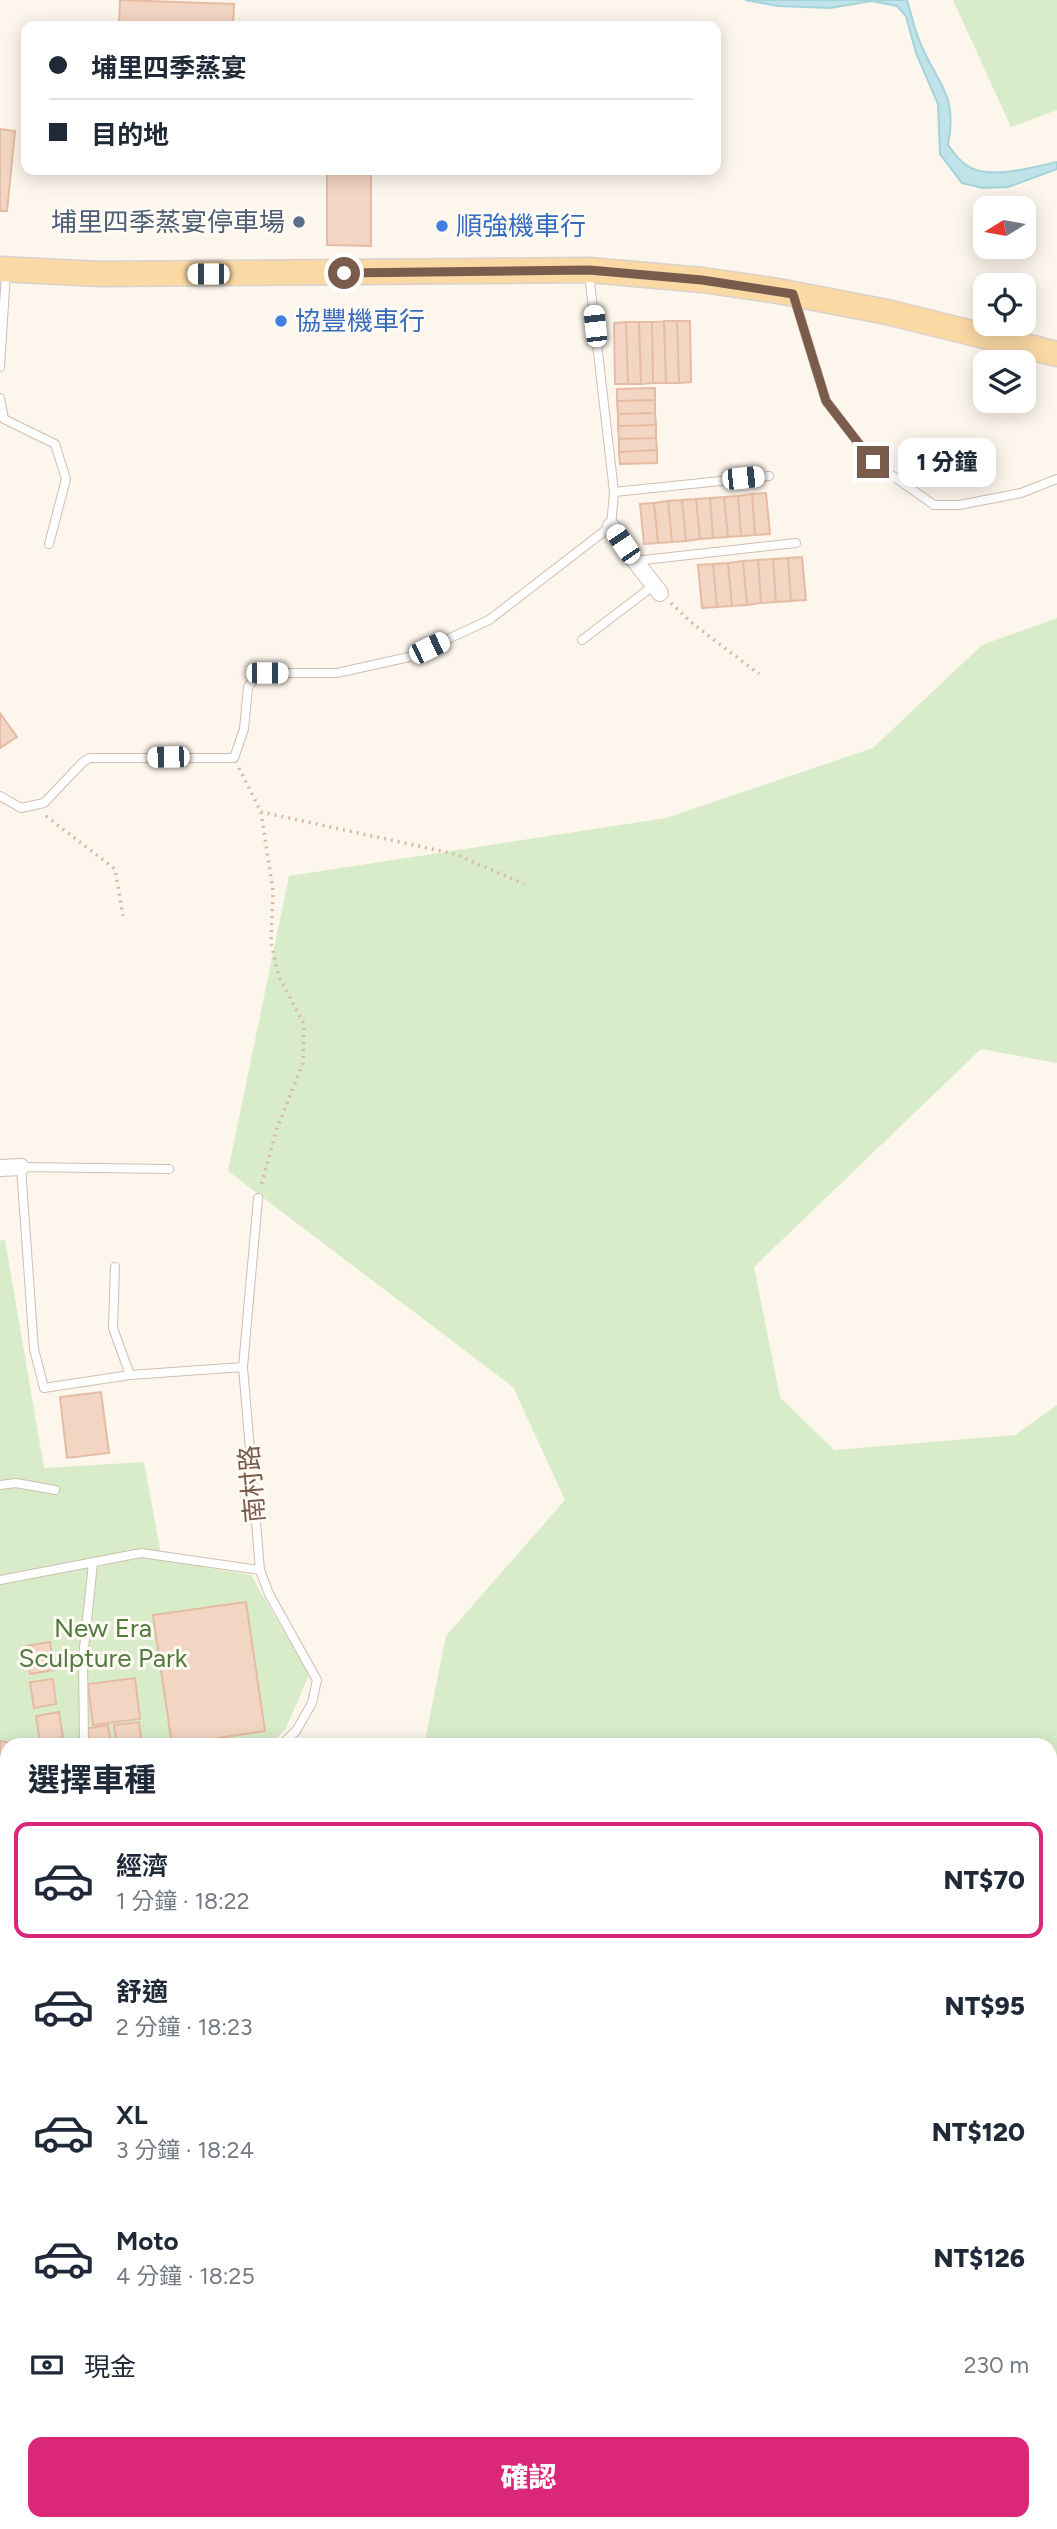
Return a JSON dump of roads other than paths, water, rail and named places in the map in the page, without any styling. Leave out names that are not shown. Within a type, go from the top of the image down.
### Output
[{"type":"main road","points":[[3,269],[99,274],[589,270],[702,280],[793,294],[887,312],[1057,354]]},
{"type":"street","points":[[611,526],[657,589]]},
{"type":"street","points":[[0,1168],[21,1167]]},
{"type":"lane","points":[[0,367],[3,269]]},
{"type":"lane","points":[[0,796],[21,808],[44,803],[90,758],[234,758],[244,729],[248,687],[255,678],[267,673],[337,673],[409,657],[489,620],[611,526],[614,492],[589,270]]},
{"type":"lane","points":[[793,294],[826,401],[873,462],[934,505],[959,505],[1021,493],[1057,479]]},
{"type":"lane","points":[[0,398],[4,419],[55,444],[66,479],[49,544]]},
{"type":"lane","points":[[614,492],[769,476]]},
{"type":"lane","points":[[635,561],[796,543]]},
{"type":"lane","points":[[582,640],[657,589]]},
{"type":"lane","points":[[169,1169],[21,1167],[34,1349],[44,1388],[130,1375],[243,1367]]},
{"type":"lane","name":"南村路","points":[[258,1198],[243,1367],[260,1570],[269,1594],[317,1680],[312,1703],[296,1731],[288,1738]]},
{"type":"lane","points":[[114,1267],[113,1328],[130,1375]]},
{"type":"lane","points":[[0,1485],[16,1483],[55,1490]]},
{"type":"lane","points":[[0,1580],[141,1553],[260,1570]]},
{"type":"lane","points":[[84,1738],[83,1658],[93,1563]]},
{"type":"water","points":[[745,0],[907,0],[924,52],[948,99],[951,127],[948,145],[956,156],[975,170],[986,172],[1011,171],[1057,162],[1057,169],[1008,187],[983,188],[962,183],[940,154],[938,104],[916,53],[906,16],[897,6],[872,1],[830,8],[778,6]]},
{"type":"place","name":"埔里四季蒸宴停車場","points":[[299,222]]},
{"type":"place","name":"順強機車行","points":[[442,226]]},
{"type":"place","name":"協豐機車行","points":[[281,321]]},
{"type":"park label","name":"New Era Sculpture Park","points":[[103,1643]]}]
